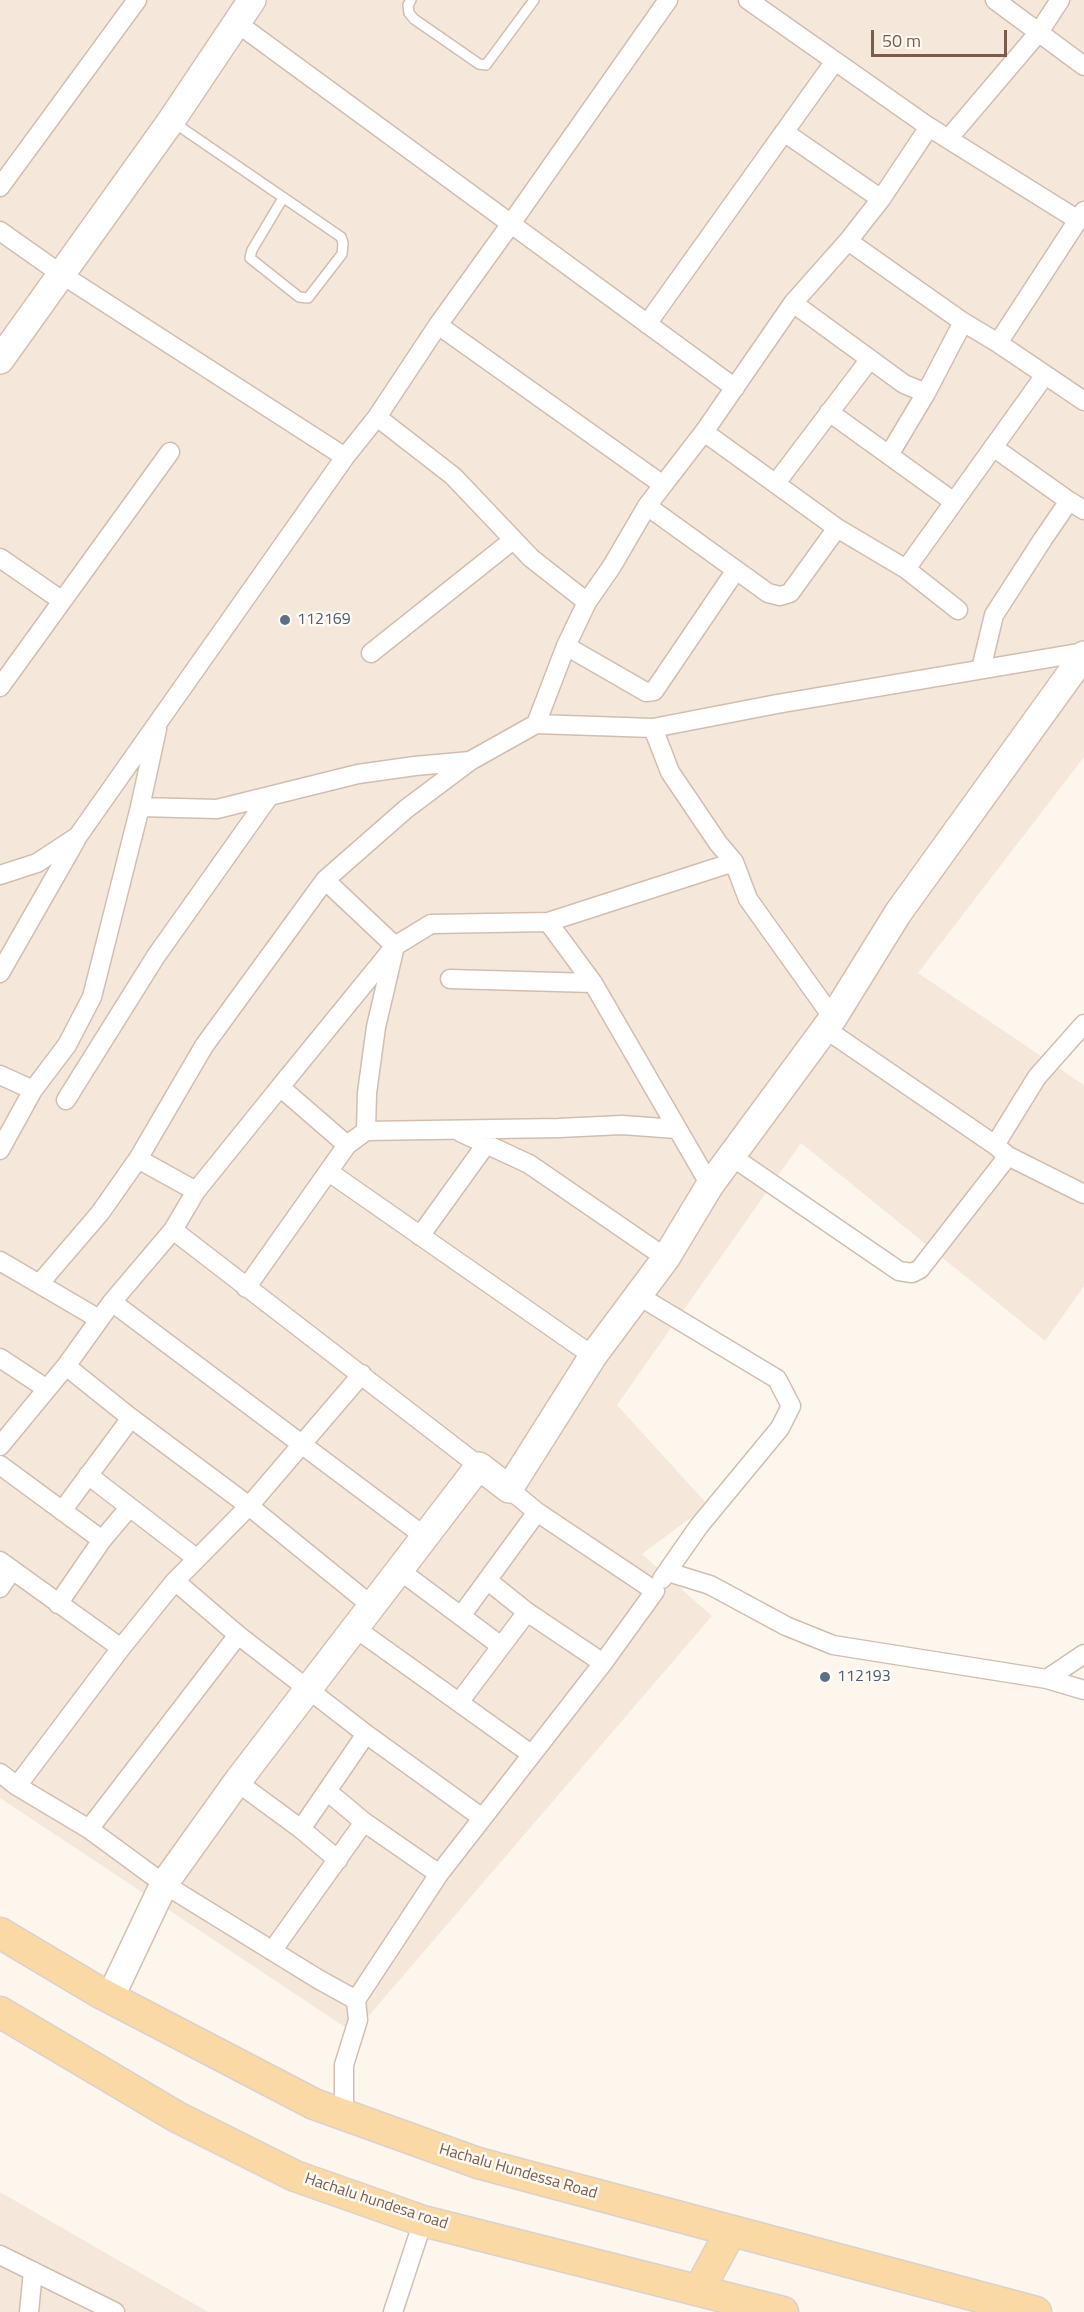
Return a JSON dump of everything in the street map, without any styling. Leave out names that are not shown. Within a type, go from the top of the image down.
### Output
[{"type":"main road","name":"Hachalu Hundessa Road","points":[[0,1933],[110,1998],[314,2104],[344,2115],[478,2163],[1036,2312]]},
{"type":"main road","name":"Hachalu hundesa road","points":[[0,2012],[177,2117],[295,2176],[423,2221],[783,2312]]},
{"type":"main road","points":[[699,2290],[731,2231]]},
{"type":"street","points":[[0,187],[136,0]]},
{"type":"street","points":[[0,360],[171,121],[252,0]]},
{"type":"street","points":[[0,973],[78,836],[345,457],[377,417],[438,325],[668,0]]},
{"type":"street","points":[[747,0],[929,127],[1081,215],[998,342]]},
{"type":"street","points":[[994,0],[1084,66]]},
{"type":"street","points":[[948,139],[1039,32],[1060,0]]},
{"type":"street","points":[[237,23],[735,388]]},
{"type":"street","points":[[647,324],[835,61]]},
{"type":"street","points":[[536,724],[566,646],[587,602],[612,566],[647,506],[704,432],[793,303],[848,241],[881,199],[929,127]]},
{"type":"street","points":[[784,132],[881,199]]},
{"type":"street","points":[[0,231],[61,274],[345,457]]},
{"type":"street","points":[[848,241],[963,322],[998,342],[1045,375],[1081,392]]},
{"type":"street","points":[[793,303],[904,384],[926,393]]},
{"type":"street","points":[[888,455],[926,393],[963,322]]},
{"type":"street","points":[[438,325],[663,485]]},
{"type":"street","points":[[776,483],[870,358]]},
{"type":"street","points":[[906,569],[1045,375]]},
{"type":"street","points":[[830,412],[954,502]]},
{"type":"street","points":[[377,417],[453,476],[531,558],[587,602]]},
{"type":"street","points":[[704,432],[837,528],[906,569],[958,610]]},
{"type":"street","points":[[981,669],[994,615],[1077,506],[993,447]]},
{"type":"street","points":[[0,687],[170,452]]},
{"type":"street","points":[[647,506],[768,593],[780,596],[790,593],[837,528]]},
{"type":"street","points":[[371,653],[513,540]]},
{"type":"street","points":[[0,558],[61,600]]},
{"type":"street","points":[[566,646],[646,692],[654,691],[736,570]]},
{"type":"street","points":[[40,1283],[100,1213],[138,1159],[204,1046],[325,880],[406,808],[470,761],[536,724],[653,728],[777,704],[1084,654]]},
{"type":"street","points":[[509,1489],[593,1356],[666,1258],[710,1185],[829,1023],[898,913],[1084,654]]},
{"type":"street","points":[[0,1150],[33,1090],[67,1045],[92,997],[140,807],[158,721]]},
{"type":"street","points":[[653,728],[670,772],[718,843],[734,862],[748,899],[829,1023],[1002,1151],[1084,1194]]},
{"type":"street","points":[[140,807],[217,809],[358,774],[415,765],[470,761]]},
{"type":"street","points":[[66,1100],[156,956],[268,798]]},
{"type":"street","points":[[0,875],[37,863],[78,836]]},
{"type":"street","points":[[0,1446],[66,1366],[112,1302],[173,1230],[196,1191],[395,946],[431,924],[548,922],[734,862]]},
{"type":"street","points":[[325,880],[395,946]]},
{"type":"street","points":[[548,922],[593,983],[710,1185]]},
{"type":"street","points":[[366,1131],[367,1093],[376,1027],[395,946]]},
{"type":"street","points":[[450,979],[593,983]]},
{"type":"street","points":[[731,1156],[899,1270],[912,1273],[920,1269],[1002,1151],[1037,1077],[1084,1024]]},
{"type":"street","points":[[0,1075],[33,1090]]},
{"type":"street","points":[[280,1087],[348,1146]]},
{"type":"street","points":[[246,1288],[328,1172],[348,1146],[366,1131],[622,1125],[677,1129]]},
{"type":"street","points":[[453,1129],[529,1164],[666,1258]]},
{"type":"street","points":[[420,1236],[487,1143]]},
{"type":"street","points":[[138,1159],[196,1191]]},
{"type":"street","points":[[328,1172],[593,1356]]},
{"type":"street","points":[[173,1230],[246,1288],[362,1374],[537,1512],[655,1591]]},
{"type":"street","points":[[0,1261],[99,1319]]},
{"type":"street","points":[[344,2115],[344,2065],[358,2020],[356,2000],[439,1874],[603,1663],[699,1526],[780,1428],[791,1407],[777,1379],[639,1296]]},
{"type":"street","points":[[112,1302],[424,1536]]},
{"type":"street","points":[[0,1358],[47,1389]]},
{"type":"street","points":[[66,1366],[131,1418],[249,1506],[372,1606]]},
{"type":"street","points":[[17,1786],[121,1647],[175,1581],[249,1506],[362,1374]]},
{"type":"street","points":[[62,1511],[131,1418]]},
{"type":"street","points":[[0,1465],[102,1540]]},
{"type":"street","points":[[110,1998],[164,1884],[237,1782],[479,1466]]},
{"type":"street","points":[[88,1475],[196,1558]]},
{"type":"street","points":[[58,1604],[102,1540],[129,1508]]},
{"type":"street","points":[[461,1616],[537,1512]]},
{"type":"street","points":[[0,1588],[6,1566],[121,1647]]},
{"type":"street","points":[[399,1570],[501,1646]]},
{"type":"street","points":[[668,1572],[710,1585],[786,1626],[833,1645],[1047,1679],[1084,1690]]},
{"type":"street","points":[[487,1580],[527,1612],[603,1663]]},
{"type":"street","points":[[175,1581],[238,1635],[366,1734],[482,1817]]},
{"type":"street","points":[[460,1701],[527,1612]]},
{"type":"street","points":[[355,1628],[531,1754]]},
{"type":"street","points":[[89,1829],[238,1635]]},
{"type":"street","points":[[1047,1679],[1084,1654]]},
{"type":"street","points":[[301,1829],[366,1734]]},
{"type":"street","points":[[0,1773],[17,1786],[89,1829],[164,1884],[356,2000]]},
{"type":"street","points":[[237,1782],[301,1829],[338,1860]]},
{"type":"street","points":[[327,1791],[364,1822],[439,1874]]},
{"type":"street","points":[[272,1951],[364,1822]]},
{"type":"street","points":[[393,2312],[423,2221]]},
{"type":"street","points":[[0,2255],[115,2312]]},
{"type":"street","points":[[29,2312],[33,2271]]},
{"type":"lane","points":[[411,0],[408,5],[409,13],[414,19],[479,64],[486,65],[534,0]]},
{"type":"lane","points":[[171,121],[340,237],[343,243],[342,254],[308,298],[299,297],[250,258],[252,250],[283,198]]},
{"type":"shaded area","points":[[0,0],[1084,0],[1084,757],[918,973],[1084,1085],[1084,1286],[1045,1341],[801,1143],[617,1405],[708,1505],[642,1554],[712,1616],[354,2033],[0,1798]]},
{"type":"shaded area","points":[[0,2192],[208,2312],[0,2312]]},
{"type":"place","name":"112169","points":[[285,620]]},
{"type":"place","name":"112193","points":[[825,1677]]}]
